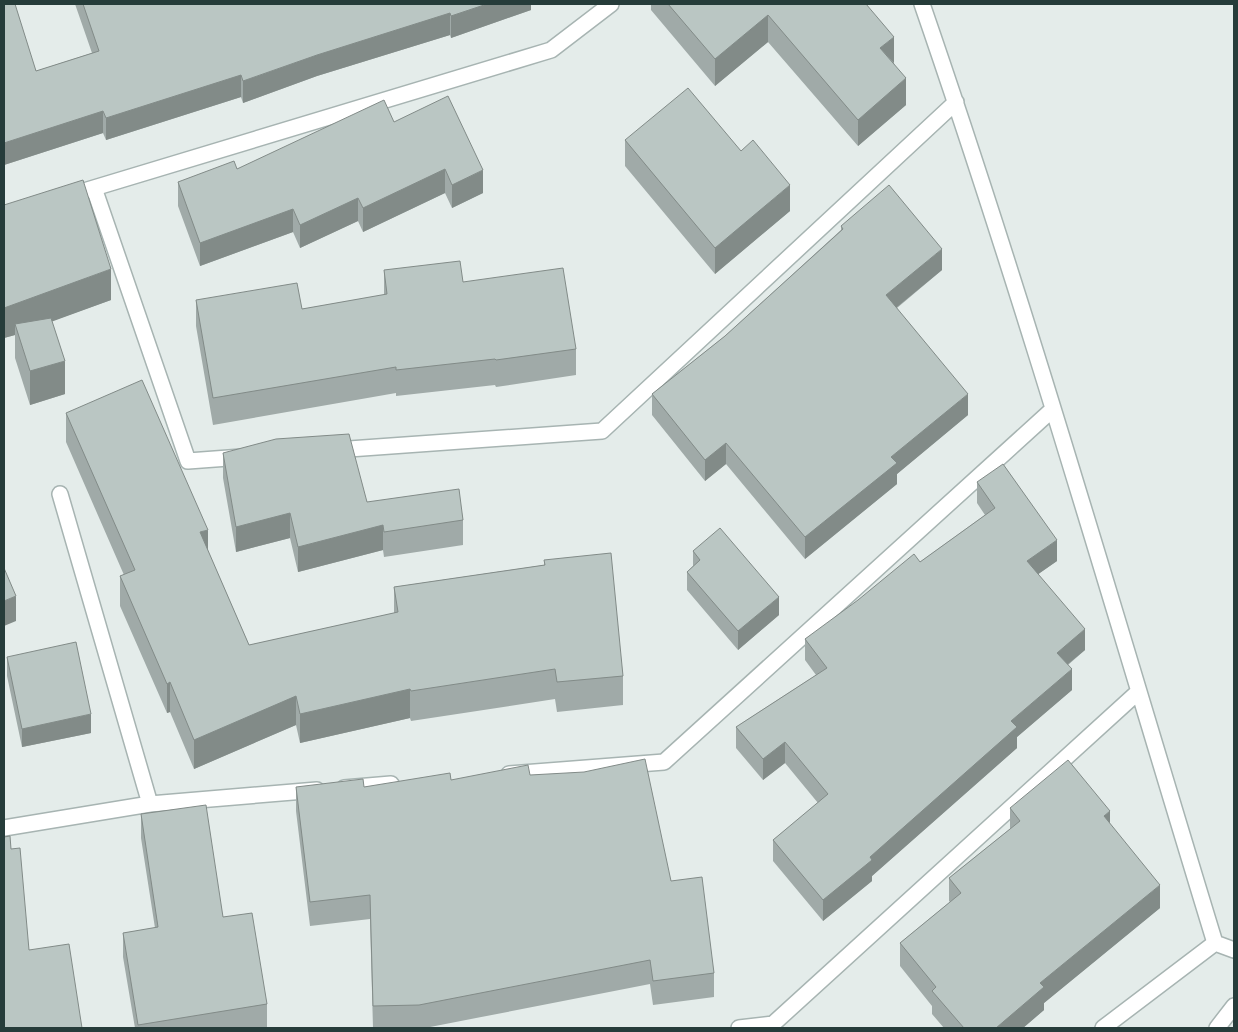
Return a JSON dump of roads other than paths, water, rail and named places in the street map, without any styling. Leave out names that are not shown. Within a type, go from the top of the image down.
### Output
[{"type":"street","points":[[67,197],[551,50],[611,4]]},
{"type":"street","points":[[922,4],[956,102],[1053,409],[1215,943]]},
{"type":"street","points":[[316,452],[602,431],[956,102]]},
{"type":"street","points":[[94,188],[188,461],[257,456]]},
{"type":"street","points":[[496,776],[664,762],[1053,409]]},
{"type":"street","points":[[60,494],[150,804]]},
{"type":"street","points":[[739,1028],[773,1024],[1138,692]]},
{"type":"street","points":[[4,828],[150,804],[407,783]]},
{"type":"street","points":[[1215,943],[1234,950]]},
{"type":"street","points":[[1103,1028],[1215,943]]},
{"type":"street","points":[[1217,1028],[1234,1006]]}]
